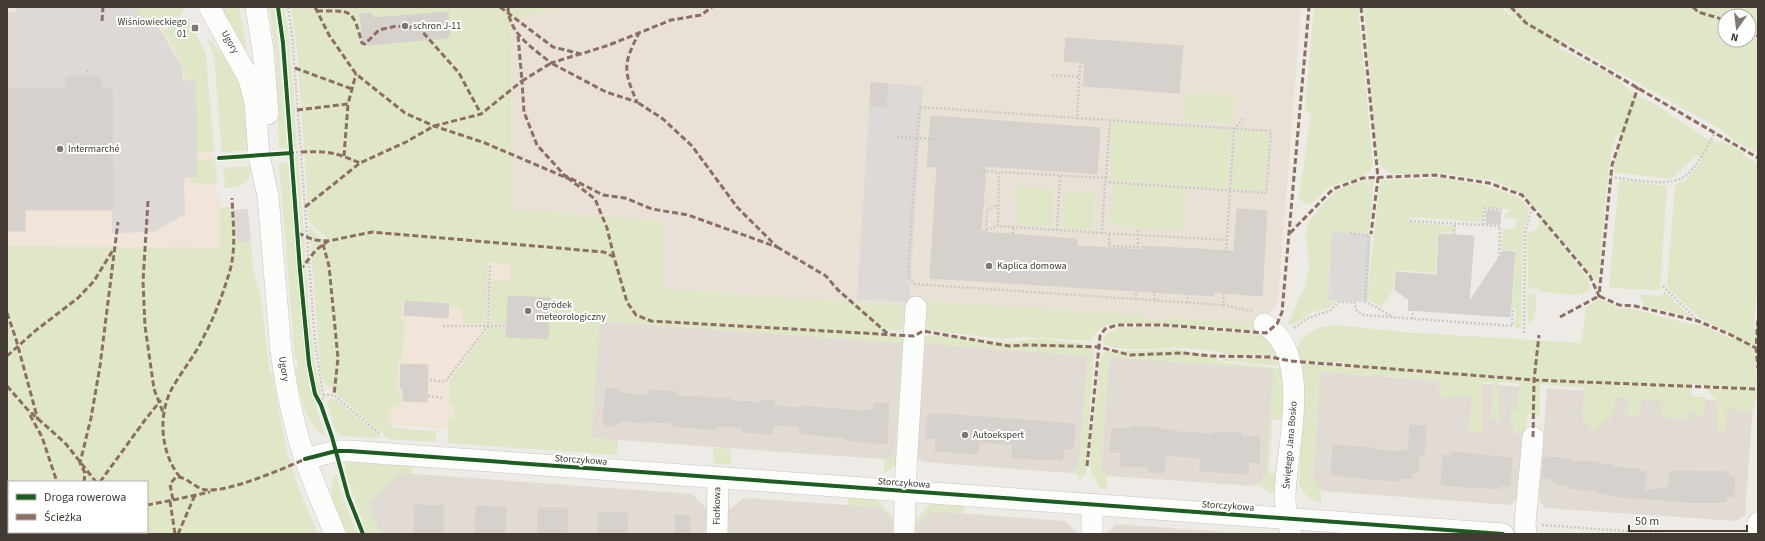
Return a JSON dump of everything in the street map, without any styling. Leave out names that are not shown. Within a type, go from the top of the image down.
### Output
[{"type":"street","name":"Ugory","points":[[209,7],[249,79],[255,103],[259,156],[268,196],[282,363],[293,416],[305,459],[335,534]]},
{"type":"street","name":"Ugory","points":[[256,7],[263,50],[272,155],[268,196]]},
{"type":"street","points":[[904,534],[916,307]]},
{"type":"street","name":"Świętego Jana Bosko","points":[[1268,326],[1286,352],[1294,384],[1295,402],[1285,498],[1289,526]]},
{"type":"street","points":[[1526,534],[1525,523],[1533,437]]},
{"type":"street","name":"Storczykowa","points":[[305,459],[336,451],[349,451],[1092,504],[1289,526],[1503,534]]},
{"type":"street","name":"Fiołkowa","points":[[717,534],[718,478]]},
{"type":"street","points":[[1092,504],[1092,534]]},
{"type":"street","points":[[1757,534],[1758,523]]},
{"type":"path","points":[[288,7],[292,34],[314,342],[323,395],[321,405]]},
{"type":"path","points":[[1077,118],[1080,66]]},
{"type":"path","points":[[87,70],[88,76]]},
{"type":"path","points":[[1052,75],[1079,76]]},
{"type":"path","points":[[1105,182],[1266,193],[1271,131],[920,107],[908,273],[912,282],[914,284],[1223,305]]},
{"type":"path","points":[[1226,253],[1234,129],[1243,119]]},
{"type":"path","points":[[1102,233],[1110,121]]},
{"type":"path","points":[[1611,177],[1668,182],[1683,178],[1706,150],[1715,132]]},
{"type":"path","points":[[897,136],[934,139]]},
{"type":"path","points":[[291,146],[292,161]]},
{"type":"path","points":[[292,153],[301,152]]},
{"type":"path","points":[[979,171],[1106,178]]},
{"type":"path","points":[[998,226],[999,172]]},
{"type":"path","points":[[1057,230],[1060,176]]},
{"type":"path","points":[[998,205],[987,210],[984,231],[998,226],[1138,236],[1227,240]]},
{"type":"path","points":[[1524,333],[1525,233],[1532,207]]},
{"type":"path","points":[[1483,225],[1485,208],[1502,209]]},
{"type":"path","points":[[1410,221],[1500,226],[1499,261]]},
{"type":"path","points":[[1454,235],[1455,224]]},
{"type":"path","points":[[1013,234],[1014,227]]},
{"type":"path","points":[[1109,234],[1108,246],[1138,248],[1138,229]]},
{"type":"path","points":[[1350,233],[1369,236],[1365,301],[1394,317]]},
{"type":"path","points":[[430,380],[446,382],[488,326],[490,265]]},
{"type":"path","points":[[1663,286],[1698,321]]},
{"type":"path","points":[[1154,290],[1155,300]]},
{"type":"path","points":[[1136,291],[1136,299]]},
{"type":"path","points":[[1187,303],[1188,294]]},
{"type":"path","points":[[1292,329],[1306,319],[1331,310],[1338,302],[1354,302],[1357,311],[1364,315],[1512,326],[1514,310]]},
{"type":"path","points":[[1412,319],[1413,310]]},
{"type":"path","points":[[443,326],[505,326]]},
{"type":"path","points":[[323,395],[334,395],[384,438]]},
{"type":"path","points":[[428,396],[444,398]]},
{"type":"path","points":[[318,400],[321,405]]},
{"type":"shaded area","points":[[7,7],[149,7],[200,73],[220,207],[220,248],[7,246]]},
{"type":"shaded area","points":[[16,7],[137,7],[137,13],[149,19],[159,28],[182,67],[183,81],[196,80],[197,177],[184,178],[185,214],[154,232],[112,233],[112,88],[101,88],[101,76],[66,89],[7,89],[7,13],[16,12]]},
{"type":"shaded area","points":[[562,7],[1301,7],[1278,302],[1258,330],[662,289],[662,221],[512,209],[511,20]]},
{"type":"shaded area","points":[[871,82],[923,86],[909,302],[857,299]]},
{"type":"shaded area","points":[[248,209],[251,242],[237,243],[234,210]]},
{"type":"shaded area","points":[[1332,232],[1371,234],[1367,302],[1328,300]]},
{"type":"shaded area","points":[[333,244],[604,261],[591,438],[387,425]]},
{"type":"shaded area","points":[[599,321],[902,343],[895,453],[888,459],[866,458],[591,438]]},
{"type":"shaded area","points":[[924,343],[1088,356],[1079,466],[1071,473],[922,462],[916,455]]},
{"type":"shaded area","points":[[1109,357],[1274,369],[1266,475],[1255,486],[1107,476],[1101,469]]},
{"type":"shaded area","points":[[1320,372],[1525,387],[1518,497],[1511,505],[1323,491],[1313,478]]},
{"type":"shaded area","points":[[1547,388],[1753,403],[1745,515],[1737,521],[1545,508],[1539,500]]},
{"type":"shaded area","points":[[401,473],[692,494],[707,509],[706,534],[380,534],[368,503]]},
{"type":"shaded area","points":[[744,498],[880,507],[894,523],[894,534],[727,534],[728,510]]},
{"type":"shaded area","points":[[931,511],[1066,521],[1079,534],[915,534],[915,526]]},
{"type":"shaded area","points":[[1116,524],[1252,534],[1106,534]]},
{"type":"green space","points":[[137,7],[182,7],[184,10],[181,15],[157,25],[137,13]]},
{"type":"green space","points":[[221,7],[239,7],[247,52]]},
{"type":"green space","points":[[269,7],[274,7],[275,13],[288,148],[279,148],[276,55]]},
{"type":"green space","points":[[281,7],[284,7],[288,29],[297,149],[293,149],[287,50]]},
{"type":"green space","points":[[291,7],[562,7],[511,20],[512,209],[663,221],[663,289],[910,306],[907,327],[898,330],[875,332],[905,338],[898,465],[884,473],[885,459],[888,459],[895,453],[902,343],[600,321],[591,438],[618,440],[617,455],[448,443],[448,418],[453,418],[455,406],[449,405],[450,381],[489,327],[506,328],[506,324],[490,323],[492,280],[510,280],[511,265],[488,262],[486,323],[462,323],[462,309],[451,308],[451,303],[403,300],[402,321],[405,323],[402,361],[398,363],[397,390],[401,391],[401,404],[394,406],[388,417],[393,428],[436,431],[436,442],[389,439],[326,385],[322,376],[309,227],[328,244],[331,242],[309,222],[297,50]]},
{"type":"green space","points":[[1314,7],[1358,7],[1373,164],[1371,170],[1362,177],[1333,185],[1317,199],[1305,204],[1299,198],[1311,114],[1305,109]]},
{"type":"green space","points":[[1364,7],[1500,7],[1527,29],[1504,7],[1758,7],[1758,151],[1756,152],[1735,141],[1722,130],[1565,42],[1559,48],[1615,77],[1633,93],[1655,104],[1707,139],[1732,145],[1758,165],[1758,297],[1756,299],[1754,326],[1758,327],[1758,397],[1756,397],[1753,412],[1727,408],[1726,431],[1717,431],[1718,402],[1703,385],[1692,384],[1691,396],[1706,397],[1703,416],[1690,412],[1688,419],[1660,417],[1663,401],[1642,398],[1638,416],[1626,415],[1629,398],[1616,398],[1614,413],[1594,431],[1582,419],[1584,388],[1540,384],[1540,416],[1528,413],[1525,434],[1514,434],[1510,411],[1517,408],[1519,383],[1498,382],[1500,421],[1491,418],[1493,383],[1483,382],[1482,433],[1469,430],[1472,396],[1440,397],[1437,380],[1320,372],[1313,478],[1323,491],[1321,491],[1321,503],[1313,500],[1304,493],[1299,482],[1304,399],[1302,363],[1344,367],[1344,362],[1316,363],[1300,359],[1297,349],[1301,340],[1308,334],[1321,327],[1335,325],[1403,332],[1581,343],[1586,307],[1599,299],[1618,308],[1633,309],[1688,324],[1702,325],[1730,338],[1732,334],[1700,318],[1667,287],[1675,185],[1686,180],[1703,159],[1696,155],[1671,179],[1613,172],[1621,134],[1616,135],[1609,164],[1598,283],[1553,229],[1548,228],[1588,278],[1591,290],[1579,295],[1542,292],[1539,289],[1528,288],[1527,234],[1538,228],[1542,213],[1516,190],[1491,180],[1439,173],[1396,174],[1389,172],[1379,163],[1377,156]]},
{"type":"green space","points":[[188,19],[206,54],[214,152],[196,152],[196,80],[186,81],[180,61],[163,30]]},
{"type":"green space","points":[[207,37],[232,65],[245,95],[250,150],[222,152],[214,57]]},
{"type":"green space","points":[[1185,93],[1235,95],[1234,123],[1184,121]]},
{"type":"green space","points":[[1113,121],[1231,130],[1227,189],[1109,180]]},
{"type":"green space","points":[[1236,130],[1269,132],[1265,191],[1232,189]]},
{"type":"green space","points":[[295,155],[298,155],[310,323],[315,367],[321,393],[319,395],[317,394],[311,358]]},
{"type":"green space","points":[[196,159],[215,159],[217,184],[191,183],[190,177],[197,177]]},
{"type":"green space","points":[[288,162],[308,383],[326,437],[318,431],[307,415],[301,398],[295,369],[298,369],[297,360],[295,359],[279,164]]},
{"type":"green space","points":[[251,166],[249,176],[244,183],[240,186],[225,188],[223,168]]},
{"type":"green space","points":[[1440,178],[1478,184],[1502,191],[1521,198],[1529,208],[1523,234],[1521,328],[1515,328],[1516,308],[1512,308],[1516,250],[1501,250],[1503,229],[1516,229],[1516,218],[1505,218],[1504,213],[1509,213],[1509,209],[1484,208],[1482,222],[1409,217],[1409,222],[1454,226],[1453,233],[1439,232],[1435,273],[1395,270],[1393,291],[1381,307],[1367,299],[1380,180]]},
{"type":"green space","points":[[1374,179],[1369,234],[1332,232],[1328,300],[1336,300],[1329,308],[1313,312],[1294,324],[1287,325],[1305,286],[1309,268],[1306,233],[1309,221],[1336,190],[1358,182]]},
{"type":"green space","points":[[1619,180],[1667,186],[1660,290],[1609,288]]},
{"type":"green space","points":[[1113,183],[1187,188],[1184,231],[1110,225]]},
{"type":"green space","points":[[1017,187],[1054,189],[1052,227],[1015,225]]},
{"type":"green space","points":[[1065,190],[1095,193],[1092,230],[1062,228]]},
{"type":"green space","points":[[220,207],[234,207],[237,243],[251,242],[253,269],[261,298],[270,374],[272,373],[286,448],[298,487],[318,534],[8,534],[7,246],[220,248]]},
{"type":"green space","points":[[1664,291],[1691,317],[1643,305],[1643,300],[1639,295],[1663,296]]},
{"type":"green space","points":[[1527,294],[1536,295],[1536,307],[1533,319],[1528,325]]},
{"type":"green space","points":[[926,301],[1143,315],[1143,319],[1163,321],[1164,318],[1245,322],[1264,331],[1120,323],[1102,327],[1090,341],[1023,337],[1003,339],[928,330],[922,326]]},
{"type":"green space","points":[[1119,327],[1165,327],[1267,335],[1282,358],[1270,356],[1236,355],[1190,348],[1131,349],[1111,347],[1104,344],[1104,336]]},
{"type":"green space","points":[[929,335],[1006,342],[1034,339],[1053,340],[1085,344],[1094,349],[1086,476],[1082,476],[1080,484],[1078,475],[1071,473],[1079,466],[1088,356],[924,343],[920,338]]},
{"type":"green space","points":[[1176,350],[1207,354],[1226,363],[1286,369],[1283,420],[1272,420],[1269,473],[1280,474],[1276,494],[1266,492],[1267,489],[1263,489],[1263,487],[1257,484],[1266,475],[1273,369],[1109,357],[1101,469],[1107,476],[1106,490],[1100,488],[1095,477],[1093,477],[1090,467],[1090,454],[1102,353],[1106,351]]},
{"type":"green space","points":[[1271,358],[1282,362],[1284,366],[1226,361],[1221,359]]},
{"type":"green space","points":[[333,398],[382,438],[342,436],[336,432],[326,401]]},
{"type":"green space","points":[[713,448],[731,449],[730,465],[714,463]]},
{"type":"green space","points":[[354,459],[412,462],[412,474],[401,473],[368,503],[380,534],[367,534],[345,471],[346,463]]},
{"type":"green space","points":[[336,473],[342,496],[357,534],[346,534],[336,511],[332,497],[332,490]]},
{"type":"green space","points":[[848,495],[875,497],[894,519],[894,523],[880,507],[848,505]]},
{"type":"green space","points":[[933,501],[965,502],[964,513],[931,512],[915,526],[916,520]]},
{"type":"building","name":"schron J-11","points":[[448,12],[450,34],[447,38],[368,45],[363,41],[360,14],[372,13],[373,18]]},
{"type":"building","points":[[1066,38],[1183,46],[1179,93],[1083,86],[1085,63],[1064,61]]},
{"type":"building","name":"Intermarché","points":[[66,76],[101,76],[101,88],[112,88],[113,210],[25,210],[25,231],[7,231],[7,89],[66,89]]},
{"type":"building","points":[[871,83],[888,84],[886,107],[870,106]]},
{"type":"building","points":[[931,116],[1100,128],[1097,174],[986,166],[981,232],[1077,239],[1077,246],[1142,250],[1142,246],[1234,251],[1237,209],[1267,211],[1262,296],[1214,292],[1214,296],[930,278],[937,167],[927,166]]},
{"type":"building","points":[[1487,210],[1501,211],[1500,224],[1486,224]]},
{"type":"building","points":[[1439,234],[1474,236],[1469,302],[1503,251],[1515,252],[1510,317],[1408,310],[1409,300],[1395,290],[1396,272],[1437,275]]},
{"type":"building","name":"Ogródek meteorologiczny","points":[[508,296],[550,298],[548,339],[506,337]]},
{"type":"building","points":[[405,301],[449,304],[448,318],[404,315]]},
{"type":"building","points":[[401,364],[428,365],[427,402],[403,401],[403,389],[400,388]]},
{"type":"building","points":[[606,388],[620,389],[619,393],[648,396],[648,390],[677,392],[677,396],[732,399],[732,401],[760,403],[760,400],[774,401],[774,406],[802,408],[802,406],[862,411],[873,410],[874,403],[889,404],[887,444],[845,440],[846,438],[799,433],[800,426],[773,425],[772,434],[742,432],[742,427],[716,426],[716,430],[673,426],[673,423],[645,421],[645,423],[623,421],[612,426],[606,426],[603,421]]},
{"type":"building","points":[[928,414],[946,414],[1075,424],[1073,449],[1064,448],[1063,460],[1012,458],[1013,445],[979,442],[978,454],[935,451],[936,439],[926,438]]},
{"type":"building","points":[[1410,425],[1426,426],[1424,455],[1419,454],[1418,473],[1412,473],[1412,479],[1400,478],[1400,480],[1394,481],[1331,475],[1333,445],[1402,452],[1402,450],[1408,450]]},
{"type":"building","points":[[1131,426],[1159,428],[1179,431],[1178,432],[1213,434],[1227,432],[1241,433],[1241,436],[1260,437],[1259,463],[1249,462],[1248,474],[1200,471],[1201,458],[1177,456],[1165,456],[1164,473],[1148,472],[1148,467],[1120,466],[1121,452],[1110,452],[1112,428],[1131,429]]},
{"type":"building","points":[[1452,452],[1512,458],[1510,486],[1500,486],[1500,489],[1441,485],[1443,455],[1451,456]]},
{"type":"building","points":[[1544,457],[1570,459],[1570,461],[1599,462],[1599,464],[1613,465],[1613,467],[1639,469],[1639,471],[1646,472],[1644,491],[1669,487],[1670,471],[1729,472],[1728,476],[1735,476],[1733,497],[1727,496],[1726,502],[1686,502],[1611,496],[1611,494],[1597,493],[1597,491],[1568,488],[1569,485],[1558,485],[1558,482],[1551,482],[1552,479],[1542,478]]},
{"type":"building","points":[[415,505],[443,506],[443,533],[414,534]]},
{"type":"building","points":[[476,506],[506,507],[505,534],[475,533]]},
{"type":"building","points":[[538,508],[567,508],[567,534],[538,534]]},
{"type":"building","points":[[598,512],[628,513],[627,534],[598,534]]},
{"type":"building","points":[[675,515],[690,516],[690,534],[675,534]]},
{"type":"marked path","points":[[102,21],[103,7]]},
{"type":"marked path","points":[[305,207],[360,163],[406,142],[434,126],[481,114],[522,81],[524,112],[537,145],[567,178],[485,143],[434,126],[405,113],[356,74],[329,35],[315,7]]},
{"type":"marked path","points":[[500,7],[553,47],[581,54],[609,45],[671,20],[701,15],[712,7]]},
{"type":"marked path","points":[[508,7],[512,25],[517,32],[529,46],[551,63],[580,54]]},
{"type":"marked path","points":[[1087,466],[1100,336],[1105,329],[1117,325],[1164,325],[1266,333],[1277,324],[1282,312],[1309,7]]},
{"type":"marked path","points":[[1361,7],[1378,178],[1371,234]]},
{"type":"marked path","points":[[1511,7],[1526,23],[1758,158]]},
{"type":"marked path","points":[[1693,7],[1698,12],[1717,18]]},
{"type":"marked path","points":[[317,11],[338,11],[349,14],[353,17],[356,23],[362,43],[365,44],[379,30],[396,26],[419,28],[459,73],[481,114]]},
{"type":"marked path","points":[[518,36],[522,81],[551,63],[606,92],[637,102],[629,82],[627,67],[630,52],[639,33]]},
{"type":"marked path","points":[[295,68],[352,89]]},
{"type":"marked path","points":[[297,110],[348,104],[356,74]]},
{"type":"marked path","points":[[1290,233],[1333,189],[1363,178],[1435,175],[1489,183],[1522,195],[1590,276],[1599,296],[1612,165],[1638,87]]},
{"type":"marked path","points":[[614,257],[607,228],[595,199],[564,175],[603,195],[625,198],[652,209],[688,215],[777,247],[737,207],[692,146],[663,119],[637,102]]},
{"type":"marked path","points":[[344,156],[348,104]]},
{"type":"marked path","points":[[301,152],[331,153],[344,156],[360,163]]},
{"type":"marked path","points":[[180,477],[173,467],[165,444],[163,432],[165,407],[174,385],[208,329],[218,307],[228,277],[233,257],[234,228],[232,198]]},
{"type":"marked path","points":[[148,201],[143,281],[145,326],[154,389],[164,415]]},
{"type":"marked path","points":[[84,481],[85,473],[80,463],[91,418],[100,366],[118,222]]},
{"type":"marked path","points":[[300,270],[316,250],[328,241],[372,232],[604,252],[614,257],[627,302],[636,315],[651,321],[914,336],[923,331],[1009,346],[1030,345],[1099,347],[1130,355],[1183,353],[1211,356],[1271,357],[1290,361],[1534,380],[1758,389]]},
{"type":"marked path","points":[[298,233],[314,240],[328,241]]},
{"type":"marked path","points":[[323,244],[329,266],[338,358],[334,395]]},
{"type":"marked path","points":[[777,247],[826,276],[838,290],[888,334]]},
{"type":"marked path","points":[[7,356],[35,331],[78,298],[94,281],[113,250]]},
{"type":"marked path","points":[[1560,317],[1599,296],[1619,305],[1635,306],[1698,321],[1729,334],[1756,348]]},
{"type":"marked path","points":[[7,313],[16,339],[38,420]]},
{"type":"marked path","points":[[1758,320],[1756,348],[1758,368]]},
{"type":"marked path","points":[[1533,437],[1534,380],[1539,335]]},
{"type":"marked path","points":[[7,386],[27,409],[66,444],[95,481]]},
{"type":"marked path","points":[[101,481],[161,400]]},
{"type":"marked path","points":[[30,415],[42,437],[57,481]]},
{"type":"marked path","points":[[148,505],[173,500],[170,484],[176,477],[180,477],[202,489],[216,490],[242,484],[305,459]]},
{"type":"marked path","points":[[173,500],[210,492]]},
{"type":"marked path","points":[[178,534],[195,495]]},
{"type":"marked path","points":[[170,501],[175,534]]},
{"type":"cycle path","points":[[278,7],[283,43],[300,270],[309,364],[315,394],[321,405],[332,437],[348,496],[363,534]]},
{"type":"cycle path","points":[[219,158],[292,153]]},
{"type":"cycle path","points":[[305,459],[336,451],[349,451],[1503,534]]},
{"type":"place","name":"schron J-11","points":[[405,26]]},
{"type":"place","name":"Wiśniowieckiego 01","points":[[195,28]]},
{"type":"place","name":"Intermarché","points":[[60,149]]},
{"type":"place","name":"Kaplica domowa","points":[[989,266]]},
{"type":"place","name":"Ogródek meteorologiczny","points":[[528,311]]},
{"type":"place","name":"Autoekspert","points":[[965,435]]}]
